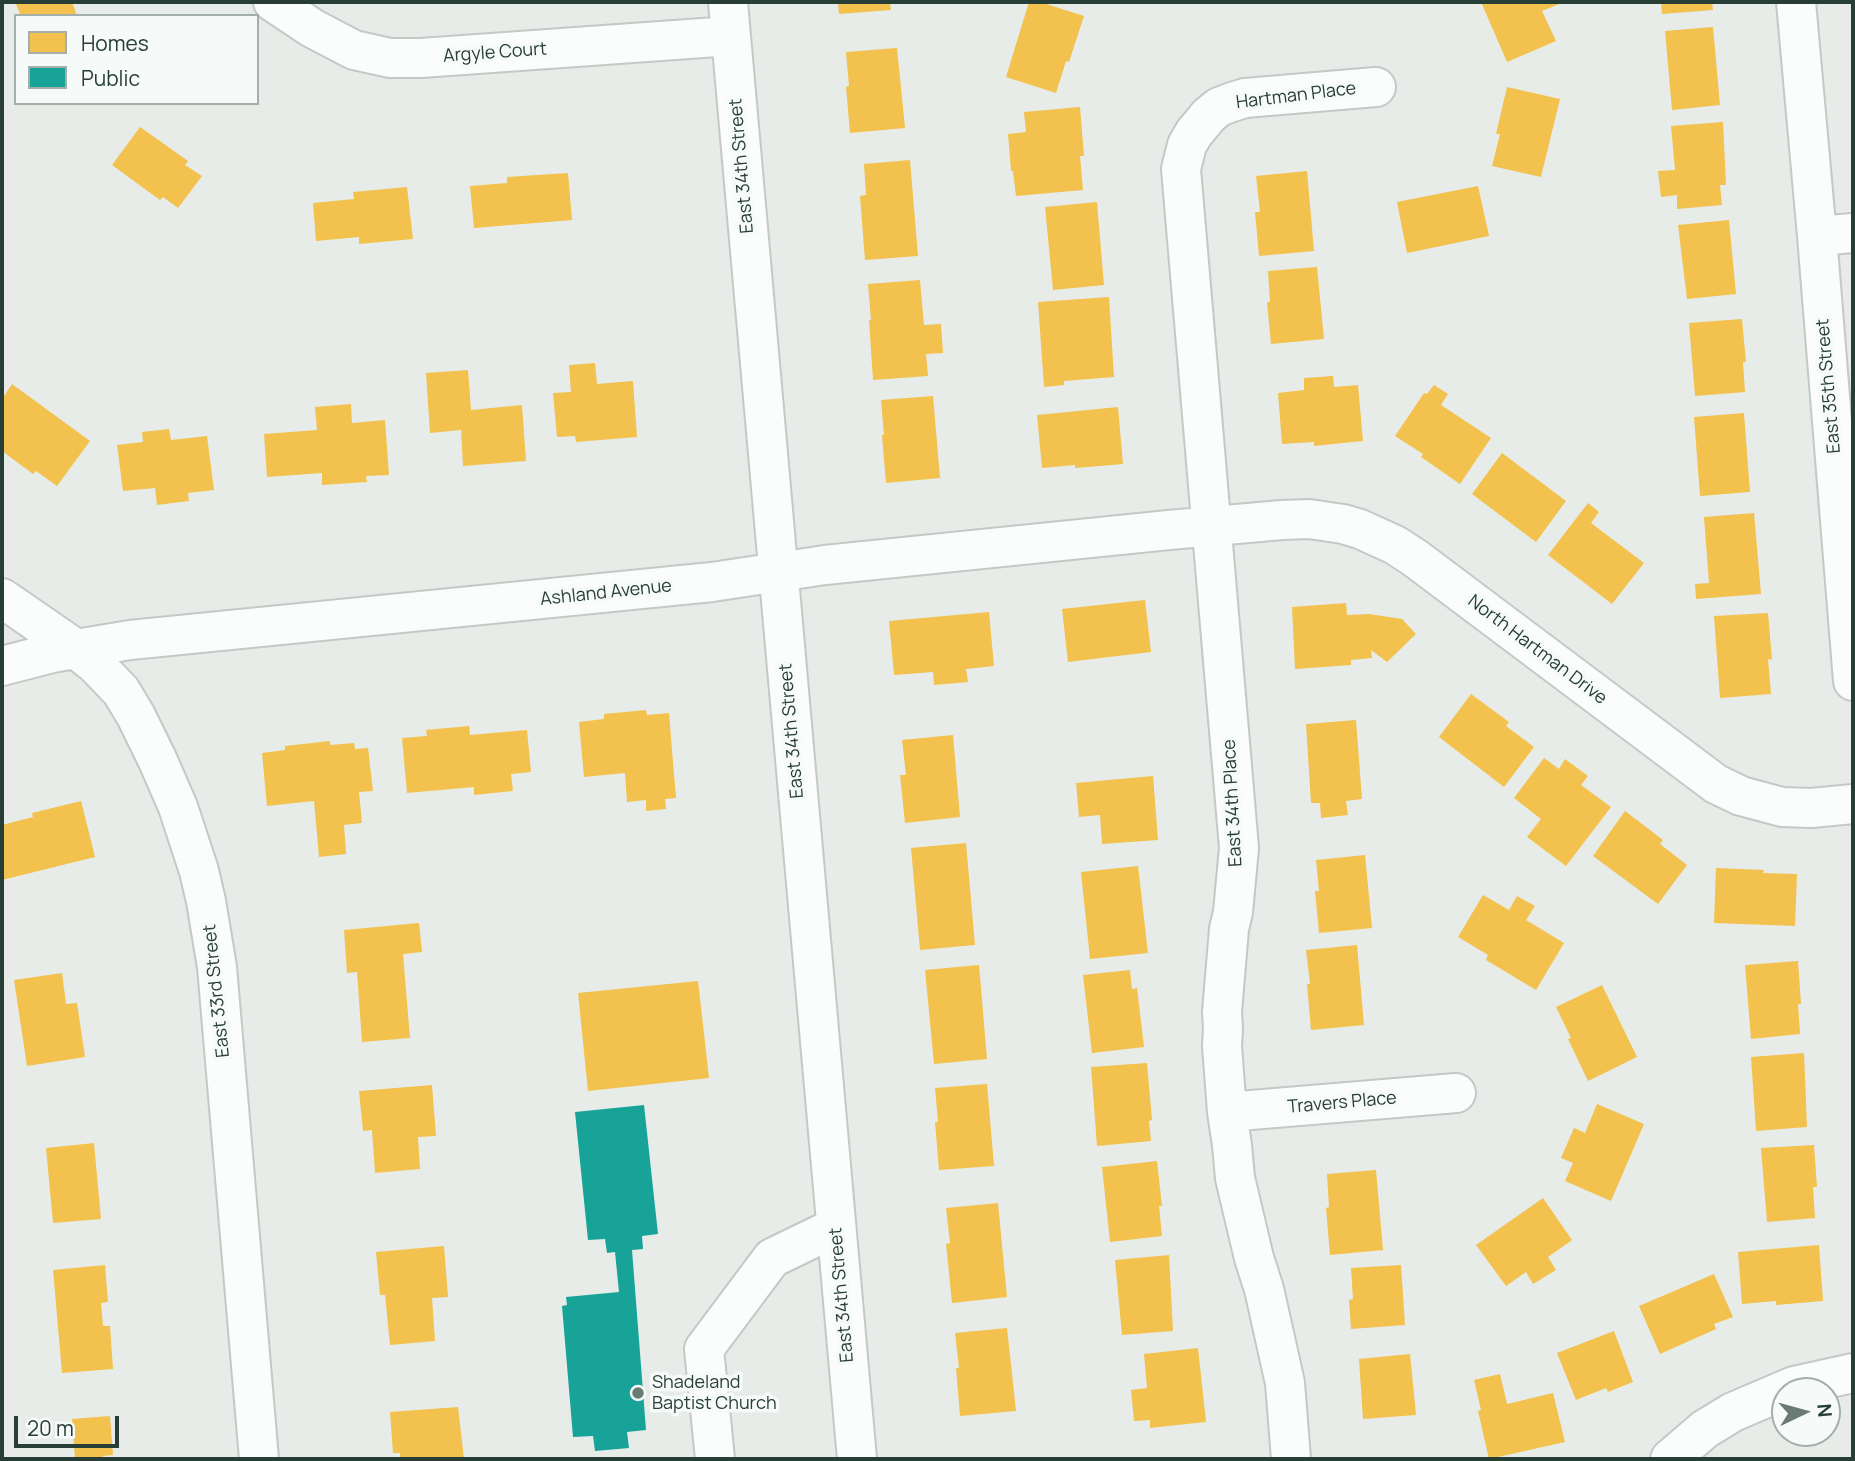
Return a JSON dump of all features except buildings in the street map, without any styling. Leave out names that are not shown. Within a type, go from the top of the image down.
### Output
[{"type":"street","name":"Argyle Court","points":[[273,2],[312,28],[354,50],[390,58],[421,58],[730,19]]},
{"type":"street","name":"East 35th Street","points":[[1796,2],[1803,92],[1835,235],[1853,681]]},
{"type":"street","name":"East 34th Street","points":[[730,19],[857,1459]]},
{"type":"street","name":"Hartman Place","points":[[1182,181],[1181,169],[1187,145],[1209,115],[1219,107],[1245,98],[1376,87]]},
{"type":"street","name":"East 34th Place","points":[[1182,181],[1239,848],[1222,1012],[1227,1112],[1235,1178],[1285,1382],[1291,1459]]},
{"type":"street","name":"North Hartman Drive","points":[[1211,526],[1309,519],[1343,524],[1385,540],[1415,558],[1716,784],[1741,796],[1782,807],[1811,808],[1853,804]]},
{"type":"street","name":"Ashland Avenue","points":[[2,666],[130,640],[712,582],[825,565],[1211,526]]},
{"type":"street","name":"East 33rd Street","points":[[2,598],[76,649],[121,691],[159,761],[178,807],[199,871],[216,967],[259,1459]]},
{"type":"street","name":"Travers Place","points":[[1227,1112],[1456,1093]]},
{"type":"street","points":[[715,1459],[704,1349],[772,1258],[836,1227]]},
{"type":"street","points":[[1670,1459],[1705,1429],[1733,1412],[1794,1386],[1853,1373]]},
{"type":"place","name":"Shadeland Baptist Church","points":[[638,1393]]}]
